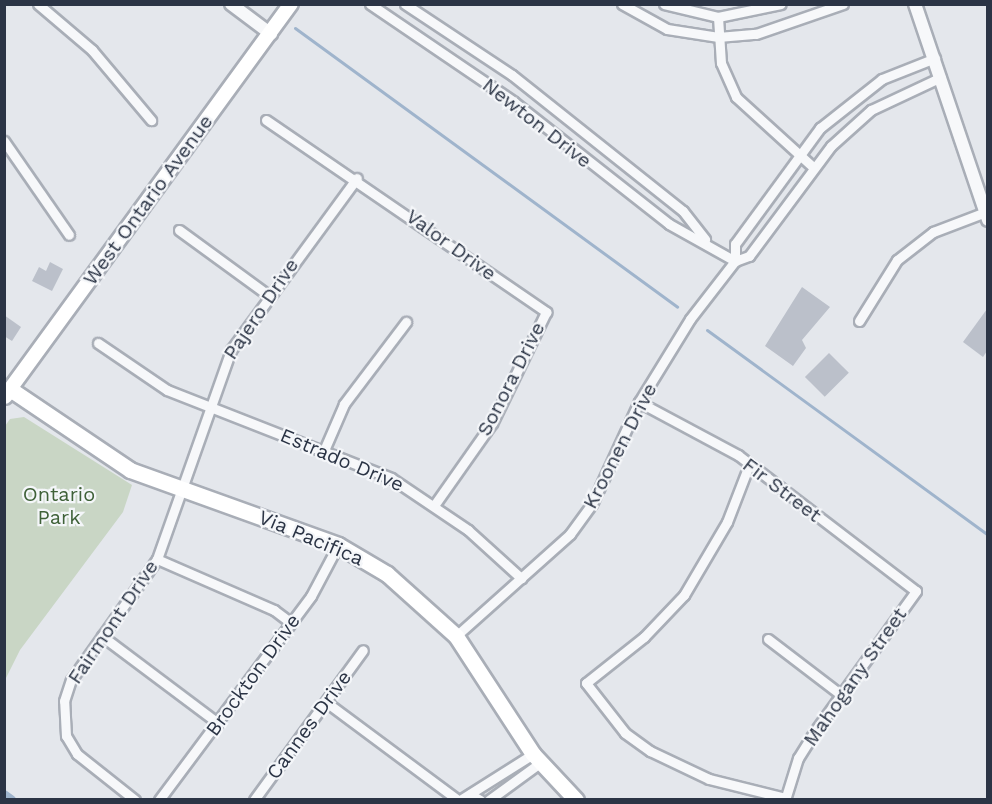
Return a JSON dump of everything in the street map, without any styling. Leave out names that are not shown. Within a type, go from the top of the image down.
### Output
[{"type":"main road","name":"West Ontario Avenue","points":[[6,390],[291,4]]},
{"type":"main road","name":"Via Pacifica","points":[[6,390],[130,470],[338,545],[387,574],[456,636],[537,759],[576,800]]},
{"type":"street","points":[[39,4],[92,50],[151,120]]},
{"type":"street","points":[[231,4],[271,34]]},
{"type":"street","name":"Newton Drive","points":[[369,4],[514,102],[669,224],[705,239],[735,261]]},
{"type":"street","name":"Newton Drive","points":[[405,4],[512,75],[683,211],[705,239]]},
{"type":"street","points":[[621,4],[668,29],[718,37],[756,34],[843,4]]},
{"type":"street","points":[[664,4],[718,17],[781,4]]},
{"type":"street","points":[[859,321],[897,260],[933,232],[986,214],[935,57],[915,4]]},
{"type":"street","points":[[718,17],[721,63],[736,97],[814,168]]},
{"type":"street","name":"Kroonen Drive","points":[[735,261],[735,244],[799,156],[860,93],[935,57]]},
{"type":"street","name":"Kroonen Drive","points":[[456,636],[570,534],[592,504],[639,402],[690,319],[735,261],[749,256],[814,168],[871,110],[941,78]]},
{"type":"street","name":"Valor Drive","points":[[266,120],[357,178],[546,312]]},
{"type":"street","points":[[4,141],[69,235]]},
{"type":"street","name":"Pajero Drive","points":[[180,488],[231,350],[268,295],[357,178]]},
{"type":"street","points":[[179,230],[268,295]]},
{"type":"street","name":"Sonora Drive","points":[[435,504],[492,423],[546,312]]},
{"type":"street","points":[[325,448],[344,404],[406,322]]},
{"type":"street","name":"Estrado Drive","points":[[98,343],[167,390],[325,448],[435,504],[521,578]]},
{"type":"street","name":"Fir Street","points":[[639,402],[713,438],[916,591]]},
{"type":"street","points":[[749,465],[718,540],[684,595],[644,638],[586,683],[625,733],[650,751],[709,779],[785,799]]},
{"type":"street","name":"Fairmont Drive","points":[[135,800],[77,754],[66,736],[64,700],[71,680],[157,560],[180,488]]},
{"type":"street","name":"Brockton Drive","points":[[159,800],[291,623],[338,545]]},
{"type":"street","points":[[157,560],[274,610],[291,623]]},
{"type":"street","name":"Mahogany Street","points":[[785,799],[798,758],[840,694],[916,591]]},
{"type":"street","points":[[102,636],[218,723]]},
{"type":"street","points":[[768,639],[840,694]]},
{"type":"street","name":"Cannes Drive","points":[[254,800],[363,650]]},
{"type":"street","points":[[326,702],[459,800],[537,759]]},
{"type":"street","points":[[489,800],[537,759]]},
{"type":"street","points":[[470,794],[480,800]]},
{"type":"green space","name":"Ontario Park","points":[[24,417],[132,485],[123,512],[20,650],[5,680],[5,426],[10,419]]},
{"type":"building","points":[[50,262],[63,269],[52,291],[32,281],[39,267],[46,271]]},
{"type":"building","points":[[802,287],[830,307],[802,340],[806,348],[793,366],[765,346]]},
{"type":"building","points":[[987,309],[987,351],[983,357],[963,342]]},
{"type":"building","points":[[4,315],[21,327],[12,341],[4,336]]},
{"type":"building","points":[[829,353],[849,373],[825,397],[805,377]]},
{"type":"waterway","points":[[295,28],[677,307]]},
{"type":"waterway","points":[[707,330],[988,535]]},
{"type":"waterway","points":[[4,795],[11,800]]}]
